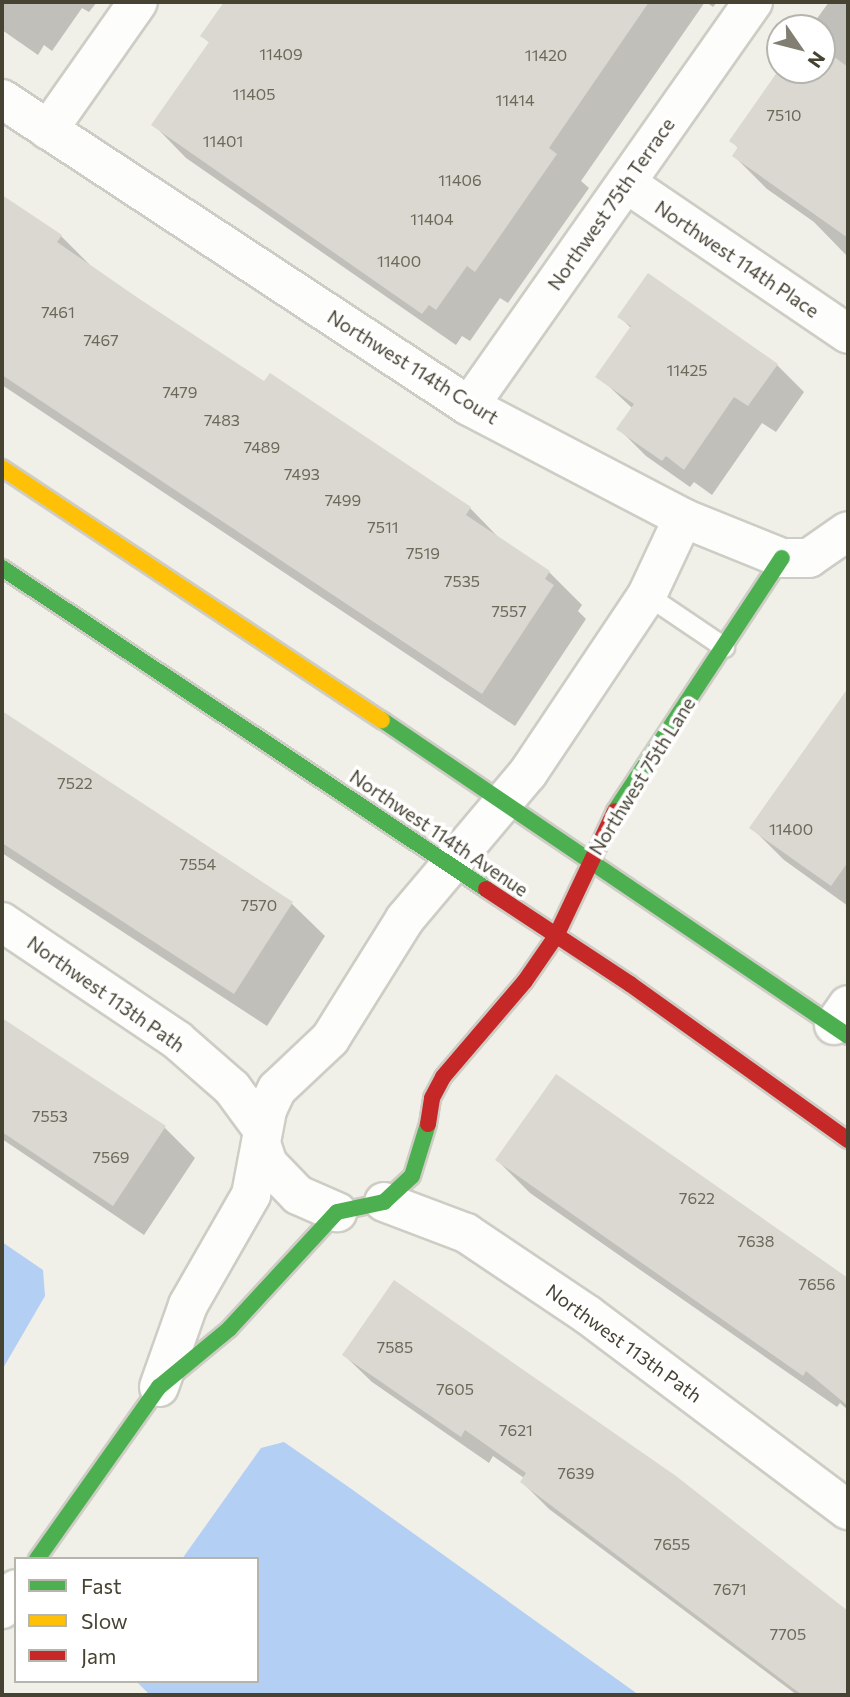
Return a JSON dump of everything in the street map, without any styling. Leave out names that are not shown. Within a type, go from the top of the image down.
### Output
[{"type":"street","points":[[48,130],[138,2]]},
{"type":"street","name":"Northwest 75th Terrace","points":[[469,406],[752,2]]},
{"type":"street","name":"Northwest 114th Court","points":[[2,99],[469,406],[683,518],[782,558],[809,558],[848,531]]},
{"type":"street","name":"Northwest 114th Place","points":[[626,183],[848,334]]},
{"type":"street","points":[[2,468],[590,858],[843,1022]]},
{"type":"street","points":[[159,1387],[188,1305],[251,1195],[277,1089],[330,1039],[405,919],[505,802],[647,595],[683,518]]},
{"type":"street","name":"Northwest 75th Lane","points":[[384,1202],[399,1192],[419,1163],[432,1098],[443,1077],[524,981],[556,936],[607,824],[782,558]]},
{"type":"street","name":"Northwest 114th Avenue","points":[[2,568],[770,1080],[848,1140]]},
{"type":"street","name":"Northwest 113th Path","points":[[2,922],[177,1040],[232,1088],[263,1139],[268,1164],[298,1195],[337,1212]]},
{"type":"street","points":[[38,1557],[159,1387],[229,1329],[337,1212],[384,1202]]},
{"type":"street","name":"Northwest 113th Path","points":[[384,1202],[466,1233],[598,1323],[848,1510]]},
{"type":"street","points":[[2,1609],[14,1592]]},
{"type":"lane","points":[[647,595],[724,647]]},
{"type":"water","points":[[2,1242],[43,1270],[45,1296],[2,1370]]},
{"type":"water","points":[[284,1442],[639,1695],[150,1695],[138,1683],[259,1683],[259,1557],[183,1557],[261,1448]]},
{"type":"building","points":[[224,2],[649,2],[549,148],[557,154],[475,272],[467,266],[436,310],[429,305],[422,314],[151,125],[209,42],[200,36]]},
{"type":"building","points":[[836,58],[848,67],[848,238],[732,156],[738,147],[729,141],[769,84],[836,84]]},
{"type":"building","points":[[2,195],[62,235],[57,242],[141,300],[264,381],[270,373],[471,507],[466,515],[550,571],[545,579],[554,585],[482,694],[2,375]]},
{"type":"building","points":[[648,273],[778,364],[748,406],[734,397],[684,470],[666,456],[662,461],[616,429],[634,404],[595,377],[631,326],[617,317]]},
{"type":"building","points":[[848,688],[848,862],[831,886],[749,828]]},
{"type":"building","points":[[2,711],[293,902],[234,994],[2,843]]},
{"type":"building","points":[[2,1018],[166,1126],[113,1206],[2,1132]]},
{"type":"building","points":[[556,1074],[848,1278],[848,1406],[806,1371],[803,1376],[495,1160]]},
{"type":"building","points":[[394,1280],[676,1476],[848,1611],[848,1695],[802,1695],[520,1482],[526,1473],[465,1430],[461,1437],[342,1355]]},
{"type":"traffic: fast","points":[[615,811],[782,558]]},
{"type":"traffic: fast","points":[[2,568],[486,889]]},
{"type":"traffic: fast","points":[[382,720],[848,1036]]},
{"type":"traffic: fast","points":[[38,1557],[159,1387],[229,1329],[337,1212],[384,1202],[412,1176],[428,1124]]},
{"type":"traffic: slow","points":[[2,468],[382,720]]},
{"type":"traffic: jam","points":[[428,1124],[432,1098],[443,1077],[525,981],[556,936],[615,811]]},
{"type":"traffic: jam","points":[[486,889],[630,984],[848,1140]]}]
